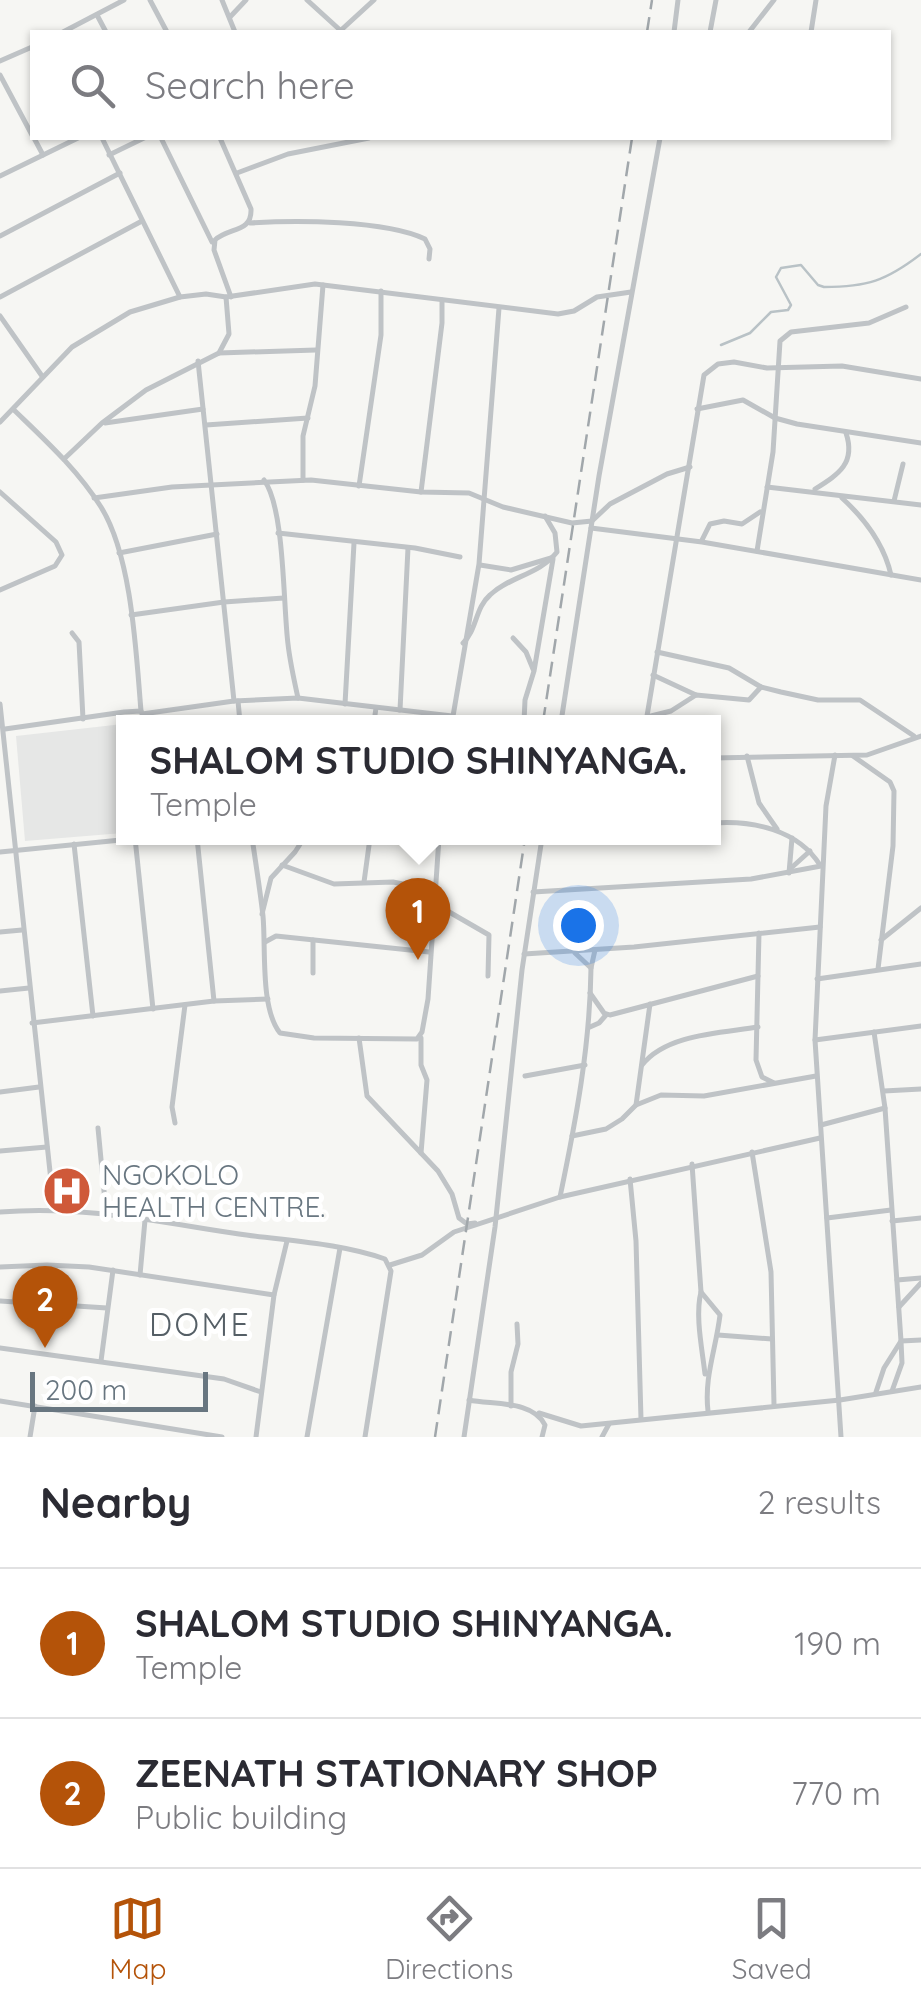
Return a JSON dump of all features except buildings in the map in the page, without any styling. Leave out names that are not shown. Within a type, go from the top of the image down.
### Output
[{"type":"street","points":[[67,30],[124,0]]},
{"type":"street","points":[[150,0],[166,30]]},
{"type":"street","points":[[222,0],[234,30]]},
{"type":"street","points":[[230,18],[246,0]]},
{"type":"street","points":[[307,0],[339,30]]},
{"type":"street","points":[[341,30],[374,0]]},
{"type":"street","points":[[674,30],[678,0]]},
{"type":"street","points":[[710,30],[716,0]]},
{"type":"street","points":[[751,30],[774,0]]},
{"type":"street","points":[[811,30],[816,0]]},
{"type":"street","points":[[96,15],[105,30]]},
{"type":"street","points":[[0,61],[30,48]]},
{"type":"street","points":[[0,75],[30,130]]},
{"type":"street","points":[[35,140],[44,155]]},
{"type":"street","points":[[0,176],[74,140]]},
{"type":"street","points":[[103,140],[180,297]]},
{"type":"street","points":[[109,155],[140,140]]},
{"type":"street","points":[[161,140],[214,246],[228,297],[229,334],[220,353]]},
{"type":"street","points":[[221,140],[251,209],[250,223]]},
{"type":"street","points":[[237,173],[288,154],[359,140]]},
{"type":"street","points":[[562,715],[591,524],[660,140]]},
{"type":"street","points":[[0,236],[120,173]]},
{"type":"street","points":[[214,246],[220,235],[250,223],[296,220],[401,231],[425,239],[429,258]]},
{"type":"street","points":[[0,297],[142,221]]},
{"type":"street","points":[[0,409],[3,420],[72,346],[99,328],[130,312],[180,297],[228,297],[323,285],[566,314],[592,299],[631,292]]},
{"type":"street","points":[[302,480],[303,436],[315,386],[323,285]]},
{"type":"street","points":[[359,486],[380,334],[382,291]]},
{"type":"street","points":[[421,492],[442,300]]},
{"type":"street","points":[[756,551],[775,418],[780,341],[792,332],[869,323],[906,307]]},
{"type":"street","points":[[453,715],[479,564],[499,308]]},
{"type":"street","points":[[0,316],[42,376]]},
{"type":"street","points":[[64,459],[102,423],[146,390],[198,361],[220,353],[318,350]]},
{"type":"street","points":[[198,361],[239,715]]},
{"type":"street","points":[[647,715],[702,379],[712,367],[734,362],[778,368],[842,366],[921,379]]},
{"type":"street","points":[[697,410],[744,400],[775,418],[921,443]]},
{"type":"street","points":[[102,423],[204,409]]},
{"type":"street","points":[[14,410],[64,459],[112,528],[131,616],[142,714],[236,701],[298,698],[429,715]]},
{"type":"street","points":[[205,425],[308,418]]},
{"type":"street","points":[[813,490],[847,462],[851,450],[846,433]]},
{"type":"street","points":[[894,501],[902,464]]},
{"type":"street","points":[[591,524],[610,504],[690,466]]},
{"type":"street","points":[[94,498],[264,480],[452,491],[483,496],[503,507],[572,523],[921,580]]},
{"type":"street","points":[[264,480],[271,491],[278,534],[298,698]]},
{"type":"street","points":[[767,486],[921,505]]},
{"type":"street","points":[[0,492],[56,542],[62,555],[54,566],[0,590]]},
{"type":"street","points":[[840,496],[866,522],[891,575]]},
{"type":"street","points":[[702,542],[710,524],[742,524],[762,510]]},
{"type":"street","points":[[464,643],[490,594],[540,569],[558,552],[544,516]]},
{"type":"street","points":[[120,553],[217,534]]},
{"type":"street","points":[[278,534],[460,557]]},
{"type":"street","points":[[345,705],[354,543]]},
{"type":"street","points":[[400,710],[408,548]]},
{"type":"street","points":[[479,564],[512,570],[554,557]]},
{"type":"street","points":[[524,715],[554,557]]},
{"type":"street","points":[[131,616],[224,602],[284,598]]},
{"type":"street","points":[[72,634],[79,642],[82,719]]},
{"type":"street","points":[[514,638],[526,652],[534,672]]},
{"type":"street","points":[[656,652],[729,668],[762,686],[818,700],[860,700],[918,736]]},
{"type":"street","points":[[653,675],[696,696],[742,701],[754,697],[762,686]]},
{"type":"street","points":[[660,715],[696,696]]},
{"type":"street","points":[[375,715],[376,708]]},
{"type":"street","points":[[0,709],[54,1209]]},
{"type":"street","points":[[5,729],[141,710]]},
{"type":"street","points":[[721,758],[853,756],[879,753],[918,736]]},
{"type":"street","points":[[835,755],[826,806],[815,1040],[841,1437]]},
{"type":"street","points":[[747,756],[758,803],[779,832]]},
{"type":"street","points":[[853,756],[890,782],[894,792],[878,969]]},
{"type":"street","points":[[0,778],[10,777]]},
{"type":"street","points":[[721,822],[779,832],[811,850],[823,869]]},
{"type":"street","points":[[789,871],[792,838]]},
{"type":"street","points":[[0,852],[116,840]]},
{"type":"street","points":[[74,844],[93,1016]]},
{"type":"street","points":[[139,845],[153,1010]]},
{"type":"street","points":[[198,845],[214,1001]]},
{"type":"street","points":[[253,845],[268,999],[280,1033],[314,1038],[420,1037]]},
{"type":"street","points":[[262,914],[270,878],[298,845]]},
{"type":"street","points":[[364,882],[369,845]]},
{"type":"street","points":[[421,1153],[427,1080],[421,1065],[420,1037],[430,980],[438,845]]},
{"type":"street","points":[[464,1437],[495,1227],[522,970],[541,845]]},
{"type":"street","points":[[789,871],[811,850]]},
{"type":"street","points":[[282,865],[334,884],[412,884],[434,890]]},
{"type":"street","points":[[534,892],[735,880],[823,869]]},
{"type":"street","points":[[433,898],[444,909],[489,935],[488,976]]},
{"type":"street","points":[[881,940],[921,908]]},
{"type":"street","points":[[524,954],[820,926]]},
{"type":"street","points":[[0,932],[22,930]]},
{"type":"street","points":[[759,933],[758,1070],[762,1077],[777,1084]]},
{"type":"street","points":[[265,942],[276,936],[429,952]]},
{"type":"street","points":[[313,940],[313,974]]},
{"type":"street","points":[[560,1197],[585,1065],[595,950]]},
{"type":"street","points":[[572,951],[591,968]]},
{"type":"street","points":[[522,970],[542,952]]},
{"type":"street","points":[[817,979],[921,964]]},
{"type":"street","points":[[590,1026],[600,1023],[606,1015],[758,976]]},
{"type":"street","points":[[0,991],[29,988]]},
{"type":"street","points":[[590,992],[606,1015]]},
{"type":"street","points":[[32,1023],[214,1001],[268,999]]},
{"type":"street","points":[[636,1105],[650,1004]]},
{"type":"street","points":[[175,1124],[172,1106],[185,1005]]},
{"type":"street","points":[[815,1040],[921,1026]]},
{"type":"street","points":[[642,1065],[660,1050],[690,1039],[758,1027]]},
{"type":"street","points":[[874,1032],[884,1091],[901,1342],[902,1363],[892,1391]]},
{"type":"street","points":[[358,1038],[367,1096],[448,1186],[459,1218],[466,1224],[483,1223]]},
{"type":"street","points":[[525,1076],[585,1065]]},
{"type":"street","points":[[572,1136],[593,1134],[613,1126],[636,1105],[661,1095],[694,1097],[816,1076]]},
{"type":"street","points":[[0,1092],[39,1087]]},
{"type":"street","points":[[884,1091],[921,1089]]},
{"type":"street","points":[[820,1126],[885,1108]]},
{"type":"street","points":[[98,1128],[106,1212]]},
{"type":"street","points":[[390,1265],[422,1255],[454,1232],[560,1197],[820,1138]]},
{"type":"street","points":[[0,1151],[47,1147]]},
{"type":"street","points":[[752,1152],[769,1256],[774,1404]]},
{"type":"street","points":[[692,1164],[701,1292],[697,1312],[702,1324],[708,1412]]},
{"type":"street","points":[[630,1179],[636,1241],[641,1418]]},
{"type":"street","points":[[828,1218],[891,1210]]},
{"type":"street","points":[[0,1212],[106,1212],[340,1248],[385,1259],[390,1265],[365,1437]]},
{"type":"street","points":[[892,1221],[921,1218]]},
{"type":"street","points":[[140,1275],[145,1220]]},
{"type":"street","points":[[256,1437],[274,1295],[287,1240]]},
{"type":"street","points":[[308,1437],[340,1248]]},
{"type":"street","points":[[0,1267],[47,1264],[113,1270],[274,1295]]},
{"type":"street","points":[[101,1362],[113,1270]]},
{"type":"street","points":[[897,1280],[921,1280]]},
{"type":"street","points":[[898,1306],[921,1280]]},
{"type":"street","points":[[701,1292],[718,1310],[718,1334],[706,1382]]},
{"type":"street","points":[[0,1301],[107,1308]]},
{"type":"street","points":[[511,1406],[510,1372],[518,1344],[517,1324]]},
{"type":"street","points":[[718,1334],[772,1340]]},
{"type":"street","points":[[901,1342],[921,1340]]},
{"type":"street","points":[[872,1394],[880,1386],[884,1368],[901,1342]]},
{"type":"street","points":[[0,1348],[224,1379],[261,1392]]},
{"type":"street","points":[[469,1400],[511,1406],[566,1424],[609,1424],[840,1400],[921,1386]]},
{"type":"street","points":[[0,1402],[222,1437]]},
{"type":"street","points":[[30,1437],[35,1406]]},
{"type":"street","points":[[539,1414],[545,1425],[542,1437]]},
{"type":"street","points":[[602,1437],[609,1424]]},
{"type":"street","points":[[174,1437],[176,1428]]},
{"type":"shaded area","points":[[116,725],[116,834],[25,841],[16,736]]},
{"type":"waterway","points":[[721,345],[750,333],[771,312],[788,310],[791,305],[776,277],[781,268],[801,265],[824,287],[852,286],[876,281],[921,254]]},
{"type":"railway","points":[[647,30],[652,0]]},
{"type":"railway","points":[[544,715],[632,140]]},
{"type":"railway","points":[[435,1437],[524,845]]},
{"type":"place","name":"SHALOM STUDIO SHINYANGA.","points":[[418,960]]},
{"type":"place","name":"NGOKOLO HEALTH CENTRE.","points":[[67,1191]]},
{"type":"place","name":"ZEENATH STATIONARY SHOP","points":[[45,1348]]},
{"type":"district","name":"DOME","points":[[200,1325]]}]
